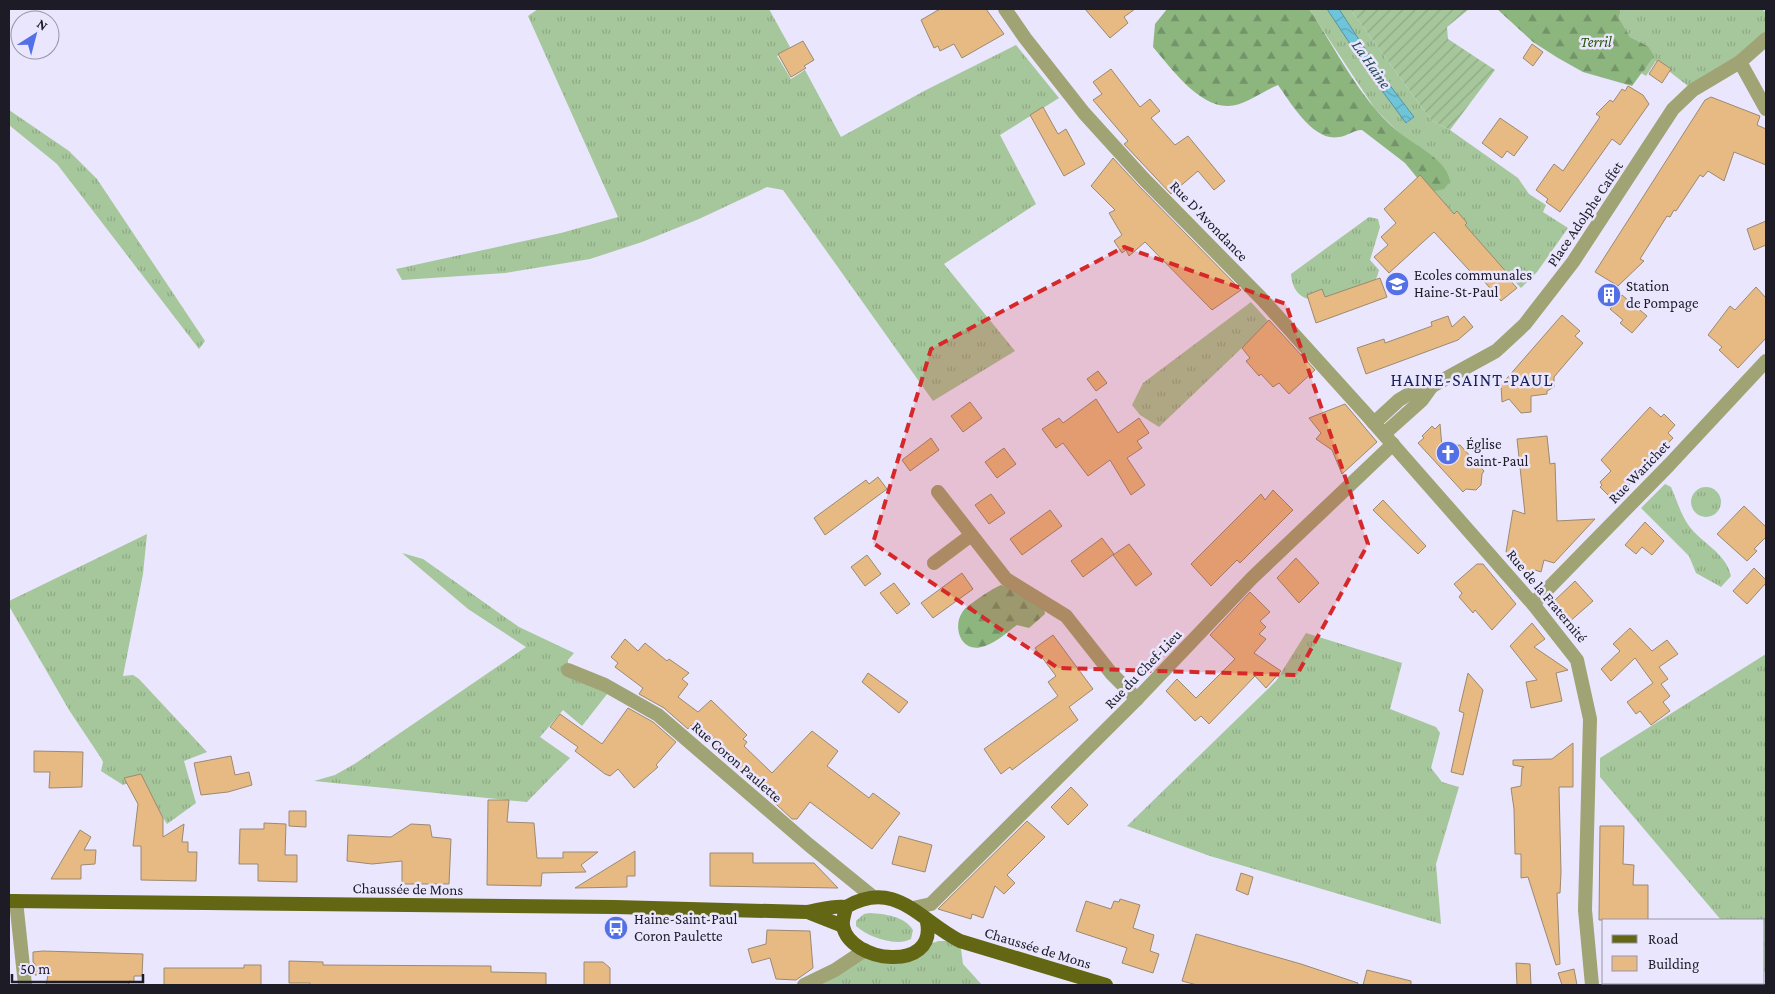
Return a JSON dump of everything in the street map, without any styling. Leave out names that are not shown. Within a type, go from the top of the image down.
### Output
[{"type":"main road","points":[[807,912],[825,910],[838,905],[846,907],[857,901],[873,897],[892,899],[913,908],[927,922],[960,942]]},
{"type":"main road","name":"Chaussée de Mons","points":[[12,901],[615,907],[807,912]]},
{"type":"main road","points":[[846,907],[843,926],[848,937],[866,950],[885,957],[896,958],[915,952],[924,945],[939,941],[960,942]]},
{"type":"main road","points":[[807,912],[843,926]]},
{"type":"main road","points":[[924,945],[930,934],[927,922]]},
{"type":"main road","name":"Chaussée de Mons","points":[[960,942],[1106,985]]},
{"type":"street","name":"Rue D'Avondance","points":[[1005,9],[1025,38],[1084,113],[1121,154],[1262,299],[1388,439]]},
{"type":"street","name":"Place Adolphe Caffet","points":[[1374,423],[1399,400],[1414,391],[1432,386],[1496,351],[1525,324],[1573,262],[1673,109],[1693,90],[1740,62],[1766,39]]},
{"type":"street","points":[[1740,62],[1766,109]]},
{"type":"street","name":"Rue Warichet","points":[[1534,604],[1669,465],[1766,361]]},
{"type":"street","name":"Rue du Chef-Lieu","points":[[913,908],[931,904],[1138,699],[1252,578],[1388,439],[1432,386]]},
{"type":"street","name":"Rue de la Fraternité","points":[[1388,439],[1534,604],[1577,660],[1590,719],[1585,910],[1592,985]]},
{"type":"street","points":[[938,492],[970,536],[1006,579],[1056,608],[1066,616],[1111,673],[1138,699]]},
{"type":"street","points":[[934,563],[970,536]]},
{"type":"street","name":"Rue Coron Paulette","points":[[568,670],[605,685],[658,715],[809,845],[873,897]]},
{"type":"street","points":[[12,901],[25,985]]},
{"type":"street","points":[[804,985],[835,970],[866,950]]},
{"type":"highlighted area","points":[[1124,247],[1286,304],[1368,544],[1297,675],[1058,668],[873,543],[931,349]]},
{"type":"green space","points":[[538,9],[769,9],[790,47],[777,56],[791,79],[805,70],[841,137],[924,91],[1016,45],[1059,98],[1000,135],[1036,204],[944,264],[1015,351],[933,401],[783,190],[767,187],[699,219],[642,242],[590,259],[505,273],[402,280],[396,269],[561,233],[618,217],[528,16]]},
{"type":"green space","points":[[1167,9],[1309,9],[1359,88],[1371,103],[1396,130],[1435,158],[1442,165],[1450,181],[1444,189],[1435,191],[1419,180],[1405,163],[1362,130],[1339,137],[1329,137],[1320,134],[1296,111],[1278,85],[1240,104],[1217,105],[1206,100],[1177,75],[1153,47],[1155,24]]},
{"type":"green space","points":[[1309,9],[1327,9],[1374,80],[1407,123],[1414,117],[1382,75],[1339,9],[1350,9],[1431,120],[1450,130],[1518,178],[1529,194],[1546,205],[1543,212],[1568,228],[1537,272],[1521,288],[1419,180],[1396,130],[1375,109]]},
{"type":"green space","points":[[1350,9],[1469,9],[1447,27],[1448,39],[1495,70],[1450,130],[1431,120]]},
{"type":"green space","name":"Terril","points":[[1497,9],[1621,9],[1619,18],[1630,37],[1648,46],[1654,56],[1632,86],[1583,72],[1533,42]]},
{"type":"green space","points":[[1621,9],[1762,9],[1766,13],[1766,39],[1693,90],[1656,61],[1646,76],[1641,73],[1653,56],[1648,46],[1630,37],[1619,18]]},
{"type":"green space","points":[[9,110],[69,151],[97,179],[205,341],[199,349],[57,164],[9,125]]},
{"type":"green space","points":[[1369,217],[1378,219],[1380,227],[1370,260],[1379,270],[1373,283],[1324,299],[1312,299],[1302,296],[1295,288],[1291,274]]},
{"type":"green space","points":[[1251,302],[1269,322],[1159,427],[1140,415],[1132,405],[1143,383]]},
{"type":"green space","points":[[1665,484],[1671,487],[1680,510],[1692,530],[1724,560],[1731,576],[1721,587],[1696,573],[1689,556],[1641,508]]},
{"type":"green space","points":[[1706,487],[1717,491],[1721,502],[1717,513],[1706,517],[1695,513],[1691,502],[1695,491]]},
{"type":"green space","points":[[147,534],[143,574],[123,676],[133,675],[139,679],[207,752],[184,761],[196,803],[167,824],[140,779],[123,785],[101,771],[103,762],[101,758],[69,710],[9,606],[9,601]]},
{"type":"green space","points":[[402,553],[423,559],[519,627],[574,653],[568,660],[568,670],[611,689],[582,726],[563,710],[540,737],[570,758],[527,802],[314,781],[335,775],[356,763],[526,647],[468,609]]},
{"type":"green space","points":[[1001,585],[1014,589],[1044,609],[1045,614],[1029,628],[1017,625],[985,646],[970,647],[961,638],[959,632],[958,625],[963,611],[970,604]]},
{"type":"green space","points":[[1306,633],[1402,663],[1390,709],[1436,727],[1440,733],[1431,768],[1442,782],[1459,787],[1436,864],[1441,924],[1210,856],[1127,826],[1276,681]]},
{"type":"green space","points":[[1766,654],[1766,974],[1765,919],[1720,919],[1600,777],[1600,758]]},
{"type":"green space","points":[[864,914],[888,915],[905,922],[913,930],[911,939],[898,942],[882,940],[861,930],[856,926],[856,921]]},
{"type":"green space","points":[[939,941],[960,941],[963,964],[982,985],[804,985],[865,950],[885,957]]},
{"type":"water","name":"La Haine","points":[[1327,9],[1339,9],[1382,75],[1414,117],[1406,123],[1374,80]]},
{"type":"building","points":[[940,9],[986,9],[1004,34],[962,58],[954,44],[940,51],[938,46],[934,48],[921,20]]},
{"type":"building","points":[[1085,9],[1135,9],[1124,17],[1128,23],[1110,38]]},
{"type":"building","points":[[803,41],[814,60],[804,66],[806,68],[791,77],[778,54]]},
{"type":"building","points":[[1532,44],[1543,52],[1533,66],[1523,58]]},
{"type":"building","points":[[1658,60],[1671,69],[1662,83],[1649,74]]},
{"type":"building","points":[[1111,69],[1140,107],[1150,99],[1160,111],[1151,118],[1175,145],[1188,136],[1225,181],[1214,190],[1198,171],[1171,194],[1124,144],[1128,141],[1093,100],[1102,94],[1093,82]]},
{"type":"building","points":[[1628,86],[1643,95],[1649,104],[1620,145],[1612,139],[1560,212],[1546,202],[1548,199],[1536,190],[1554,164],[1563,171],[1600,117],[1596,114],[1610,100],[1613,102],[1622,89],[1625,91]]},
{"type":"building","points":[[1711,97],[1760,116],[1757,125],[1766,129],[1766,165],[1734,152],[1724,181],[1708,171],[1703,177],[1700,175],[1676,211],[1674,210],[1670,217],[1667,216],[1640,259],[1644,261],[1618,286],[1595,272],[1705,100]]},
{"type":"building","points":[[1043,107],[1058,134],[1066,129],[1085,164],[1064,176],[1030,115]]},
{"type":"building","points":[[1500,118],[1528,137],[1514,156],[1507,151],[1502,158],[1482,143]]},
{"type":"building","points":[[1113,158],[1241,290],[1212,310],[1145,242],[1129,256],[1126,250],[1122,253],[1114,241],[1122,235],[1109,213],[1115,210],[1091,186]]},
{"type":"building","points":[[1420,175],[1454,214],[1457,211],[1467,223],[1465,225],[1509,275],[1507,277],[1517,288],[1501,301],[1483,280],[1480,282],[1434,232],[1389,273],[1374,257],[1388,245],[1381,237],[1396,223],[1384,209]]},
{"type":"building","points":[[1766,221],[1766,245],[1754,250],[1747,229]]},
{"type":"building","points":[[1380,278],[1387,297],[1316,323],[1307,295],[1322,289],[1325,297]]},
{"type":"building","points":[[1756,287],[1766,298],[1766,338],[1738,368],[1719,350],[1722,347],[1708,335],[1730,306],[1735,310]]},
{"type":"building","points":[[1622,295],[1647,316],[1632,333],[1620,323],[1623,320],[1610,309]]},
{"type":"building","points":[[1562,315],[1580,331],[1575,336],[1583,343],[1554,377],[1554,387],[1547,391],[1547,394],[1531,396],[1531,412],[1521,413],[1509,399],[1502,402],[1501,385]]},
{"type":"building","points":[[1448,316],[1452,327],[1464,316],[1473,327],[1458,340],[1366,374],[1357,348],[1384,339],[1385,343],[1432,326],[1431,322]]},
{"type":"building","points":[[1269,320],[1315,370],[1289,394],[1279,383],[1273,387],[1261,374],[1259,376],[1246,361],[1250,358],[1242,348]]},
{"type":"building","points":[[1098,371],[1107,383],[1096,391],[1087,379]]},
{"type":"building","points":[[1096,399],[1118,433],[1139,418],[1149,433],[1137,441],[1142,448],[1127,458],[1145,485],[1131,495],[1110,460],[1088,476],[1063,443],[1056,448],[1042,429],[1059,418],[1063,423]]},
{"type":"building","points":[[970,402],[982,418],[963,432],[951,416]]},
{"type":"building","points":[[1345,404],[1377,442],[1342,474],[1332,450],[1316,439],[1321,433],[1309,418]]},
{"type":"building","points":[[1650,407],[1661,417],[1664,414],[1675,425],[1668,433],[1673,438],[1614,501],[1600,487],[1602,485],[1600,482],[1611,471],[1601,460]]},
{"type":"building","name":"Église Saint-Paul","points":[[1440,424],[1442,447],[1460,445],[1484,471],[1481,485],[1476,490],[1466,489],[1463,492],[1418,443],[1432,426],[1435,429]]},
{"type":"building","points":[[1547,436],[1550,464],[1555,463],[1557,521],[1595,519],[1554,563],[1544,560],[1541,572],[1535,570],[1532,580],[1506,552],[1513,510],[1525,514],[1517,439]]},
{"type":"building","points":[[931,438],[939,450],[910,471],[902,460]]},
{"type":"building","points":[[1004,448],[1016,464],[997,478],[985,462]]},
{"type":"building","points":[[878,477],[887,489],[825,535],[814,518],[866,480],[869,484]]},
{"type":"building","points":[[1273,490],[1293,510],[1240,563],[1237,560],[1211,586],[1191,564],[1261,494],[1265,500]]},
{"type":"building","points":[[991,494],[1005,513],[989,524],[975,505]]},
{"type":"building","points":[[1383,500],[1426,546],[1418,554],[1373,510]]},
{"type":"building","points":[[1744,506],[1766,527],[1766,537],[1754,549],[1757,551],[1747,561],[1717,534]]},
{"type":"building","points":[[1050,510],[1062,526],[1022,555],[1010,539]]},
{"type":"building","points":[[1645,522],[1664,541],[1652,555],[1642,547],[1636,554],[1625,545]]},
{"type":"building","points":[[1102,538],[1114,554],[1083,577],[1071,561]]},
{"type":"building","points":[[1129,544],[1152,574],[1136,586],[1113,555]]},
{"type":"building","points":[[867,555],[881,574],[865,586],[851,567]]},
{"type":"building","points":[[1296,558],[1319,583],[1299,603],[1277,578]]},
{"type":"building","points":[[1477,564],[1483,564],[1516,604],[1492,630],[1475,610],[1473,613],[1459,597],[1462,593],[1454,584]]},
{"type":"building","points":[[1754,568],[1766,580],[1766,583],[1747,604],[1733,591]]},
{"type":"building","points":[[962,573],[973,589],[933,618],[921,603]]},
{"type":"building","points":[[1575,581],[1593,601],[1568,623],[1551,604]]},
{"type":"building","points":[[894,583],[910,604],[897,614],[880,593]]},
{"type":"building","points":[[1250,592],[1270,612],[1260,621],[1266,627],[1259,634],[1266,639],[1254,653],[1281,671],[1266,688],[1255,676],[1209,724],[1201,716],[1195,721],[1166,691],[1177,679],[1196,698],[1235,659],[1210,635]]},
{"type":"building","points":[[1532,623],[1545,639],[1534,647],[1568,670],[1556,673],[1562,701],[1531,708],[1526,682],[1537,680],[1510,646]]},
{"type":"building","points":[[1630,628],[1652,651],[1667,640],[1678,654],[1659,667],[1668,679],[1661,684],[1670,696],[1663,702],[1670,711],[1651,725],[1640,711],[1636,714],[1627,702],[1653,683],[1635,658],[1611,681],[1601,669],[1620,651],[1613,644]]},
{"type":"building","points":[[1053,635],[1093,689],[1069,707],[1078,720],[1012,770],[1010,767],[1001,774],[984,749],[1058,696],[1048,682],[1056,676],[1035,648]]},
{"type":"building","points":[[625,639],[638,651],[645,643],[667,661],[669,659],[689,673],[682,679],[688,684],[678,697],[698,712],[711,700],[747,735],[743,739],[747,742],[744,746],[772,773],[812,731],[838,751],[827,766],[869,798],[873,793],[900,813],[872,849],[810,802],[797,819],[792,819],[691,725],[688,729],[664,708],[639,694],[643,688],[615,667],[618,663],[611,657]]},
{"type":"building","points":[[868,673],[908,702],[899,713],[862,682]]},
{"type":"building","points":[[1468,673],[1483,690],[1463,775],[1451,772],[1464,713],[1459,711]]},
{"type":"building","points":[[628,708],[653,722],[676,742],[656,765],[658,767],[634,788],[618,769],[610,776],[605,774],[575,751],[578,747],[550,727],[560,714],[602,744]]},
{"type":"building","points":[[1573,743],[1573,787],[1559,787],[1561,872],[1560,893],[1557,893],[1560,964],[1556,965],[1528,877],[1521,878],[1521,854],[1515,854],[1514,809],[1511,788],[1521,786],[1522,768],[1524,767],[1513,765],[1513,760],[1552,759]]},
{"type":"building","points":[[34,751],[83,752],[82,787],[49,788],[50,772],[34,772]]},
{"type":"building","points":[[231,756],[235,775],[249,772],[252,785],[228,792],[201,795],[194,763]]},
{"type":"building","points":[[141,774],[163,818],[163,837],[184,824],[182,842],[188,842],[188,852],[197,852],[196,881],[141,880],[141,846],[133,846],[138,804],[124,778]]},
{"type":"building","points":[[1071,787],[1088,805],[1068,825],[1051,807]]},
{"type":"building","points":[[488,800],[509,800],[507,822],[534,823],[537,858],[563,858],[563,852],[598,852],[581,865],[586,872],[542,873],[541,886],[487,885]]},
{"type":"building","points":[[289,811],[306,811],[306,827],[289,826]]},
{"type":"building","points":[[1027,821],[1045,837],[1007,875],[1015,883],[1004,894],[995,886],[983,918],[972,914],[971,919],[938,909]]},
{"type":"building","points":[[264,823],[286,824],[285,855],[297,855],[297,882],[258,881],[258,864],[239,864],[240,829],[264,829]]},
{"type":"building","points":[[411,824],[430,825],[432,837],[451,839],[449,884],[402,884],[402,861],[372,864],[347,861],[348,835],[391,837]]},
{"type":"building","points":[[1600,826],[1624,826],[1623,864],[1634,865],[1633,885],[1648,885],[1648,919],[1599,920]]},
{"type":"building","points":[[80,830],[91,837],[84,850],[96,850],[95,864],[81,865],[81,879],[51,879]]},
{"type":"building","points":[[899,836],[932,845],[925,872],[892,864]]},
{"type":"building","points":[[635,851],[635,876],[627,876],[627,887],[575,888]]},
{"type":"building","points":[[710,853],[753,853],[753,863],[814,863],[838,888],[710,886]]},
{"type":"building","points":[[1241,873],[1253,877],[1248,895],[1236,890]]},
{"type":"building","points":[[1120,899],[1140,905],[1133,928],[1154,935],[1150,951],[1159,954],[1153,973],[1122,963],[1127,948],[1076,931],[1086,901],[1111,909],[1114,901],[1119,902]]},
{"type":"building","points":[[767,930],[810,931],[813,968],[796,980],[776,979],[770,958],[752,963],[748,949],[766,944]]},
{"type":"building","points":[[1196,934],[1301,964],[1358,983],[1357,985],[1197,985],[1182,981]]},
{"type":"building","points":[[33,952],[143,954],[142,976],[134,976],[134,982],[129,981],[129,985],[46,985],[48,975],[35,975],[35,964],[33,962]]},
{"type":"building","points":[[289,961],[323,962],[323,965],[491,966],[491,972],[546,973],[546,985],[310,985],[310,983],[289,983]]},
{"type":"building","points":[[584,962],[603,962],[610,968],[610,985],[584,985]]},
{"type":"building","points":[[1516,963],[1530,964],[1531,985],[1517,985]]},
{"type":"building","points":[[244,965],[261,965],[261,985],[164,985],[164,968],[244,968]]},
{"type":"building","points":[[1574,969],[1577,985],[1562,985],[1558,973]]},
{"type":"building","points":[[1367,970],[1411,981],[1411,985],[1363,985]]},
{"type":"place","name":"Ecoles communales Haine-St-Paul","points":[[1397,284]]},
{"type":"place","name":"Station de Pompage","points":[[1609,295]]},
{"type":"place","name":"Église Saint-Paul","points":[[1448,453]]},
{"type":"place","name":"Haine-Saint-Paul Coron Paulette","points":[[616,928]]},
{"type":"district","name":"HAINE-SAINT-PAUL","points":[[1472,380]]}]
